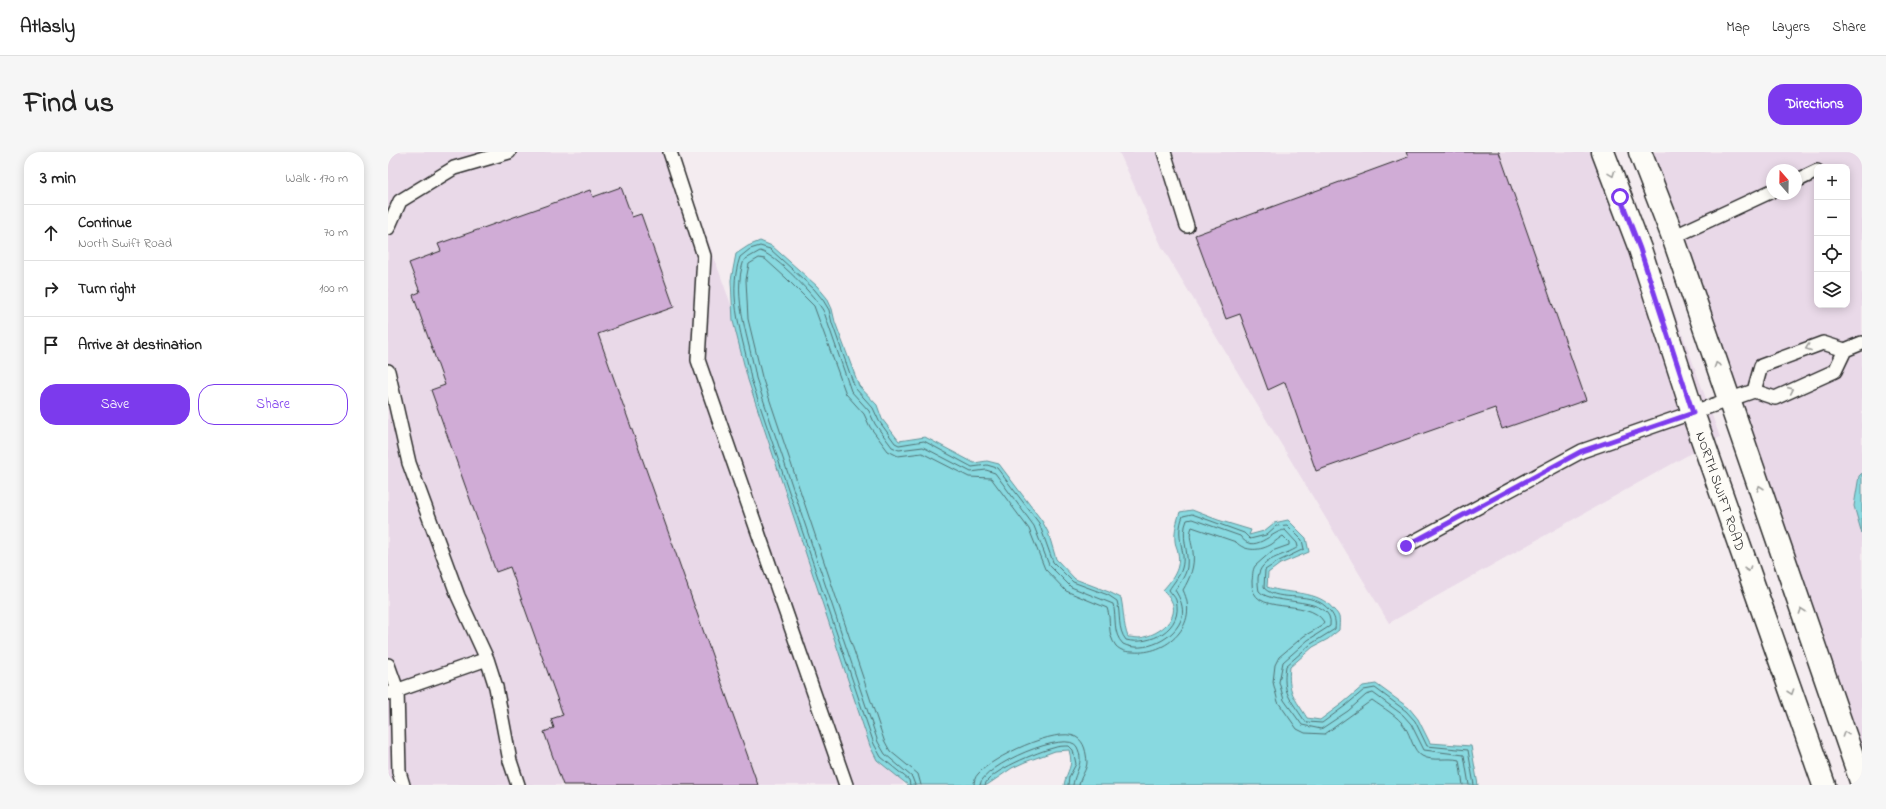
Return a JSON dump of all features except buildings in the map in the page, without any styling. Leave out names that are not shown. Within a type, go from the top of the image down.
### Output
[{"type":"street","name":"NORTH SWIFT ROAD","points":[[1603,152],[1640,249],[1693,413],[1824,785]]},
{"type":"street","points":[[1640,152],[1672,237],[1862,784]]},
{"type":"lane","points":[[388,228],[400,201],[454,168],[509,152]]},
{"type":"lane","points":[[670,152],[704,256],[698,360],[846,785]]},
{"type":"lane","points":[[1164,152],[1187,226]]},
{"type":"lane","points":[[1802,177],[1814,172]]},
{"type":"lane","points":[[1672,237],[1766,195]]},
{"type":"lane","points":[[1754,391],[1761,366],[1823,343],[1845,350],[1862,343]]},
{"type":"lane","points":[[1406,546],[1582,451],[1754,391],[1775,398],[1835,371],[1845,350]]},
{"type":"lane","points":[[388,371],[410,463],[458,596],[487,658],[496,687],[510,761],[518,785]]},
{"type":"lane","points":[[392,692],[487,658]]},
{"type":"lane","points":[[388,665],[392,692],[399,772],[403,785]]},
{"type":"shaded area","points":[[388,152],[676,152],[904,785],[388,785]]},
{"type":"shaded area","points":[[1119,152],[1616,152],[1720,437],[1389,623],[1162,247]]},
{"type":"shaded area","points":[[1636,152],[1862,152],[1862,776]]},
{"type":"water","points":[[760,241],[772,246],[817,286],[827,298],[859,386],[877,405],[882,419],[899,441],[925,437],[974,463],[987,461],[999,464],[1042,521],[1048,532],[1056,559],[1075,579],[1121,598],[1128,637],[1140,638],[1150,635],[1162,629],[1171,619],[1173,607],[1170,599],[1163,590],[1173,577],[1178,564],[1179,558],[1175,537],[1180,512],[1192,510],[1251,530],[1249,535],[1264,531],[1274,523],[1288,520],[1306,538],[1309,552],[1280,564],[1268,573],[1267,587],[1320,599],[1327,603],[1335,611],[1339,619],[1339,630],[1328,639],[1313,647],[1290,667],[1289,676],[1291,689],[1307,718],[1320,720],[1363,686],[1376,684],[1409,708],[1418,719],[1430,743],[1471,746],[1478,785],[1064,785],[1071,761],[1069,750],[1055,751],[1025,762],[1012,768],[987,785],[908,785],[877,760],[870,746],[748,380],[733,321],[731,280],[736,254],[748,246]]},
{"type":"water","points":[[1862,473],[1862,534],[1854,506],[1859,476]]},
{"type":"route","points":[[1406,546],[1582,451],[1693,413],[1640,249],[1620,197]]}]
